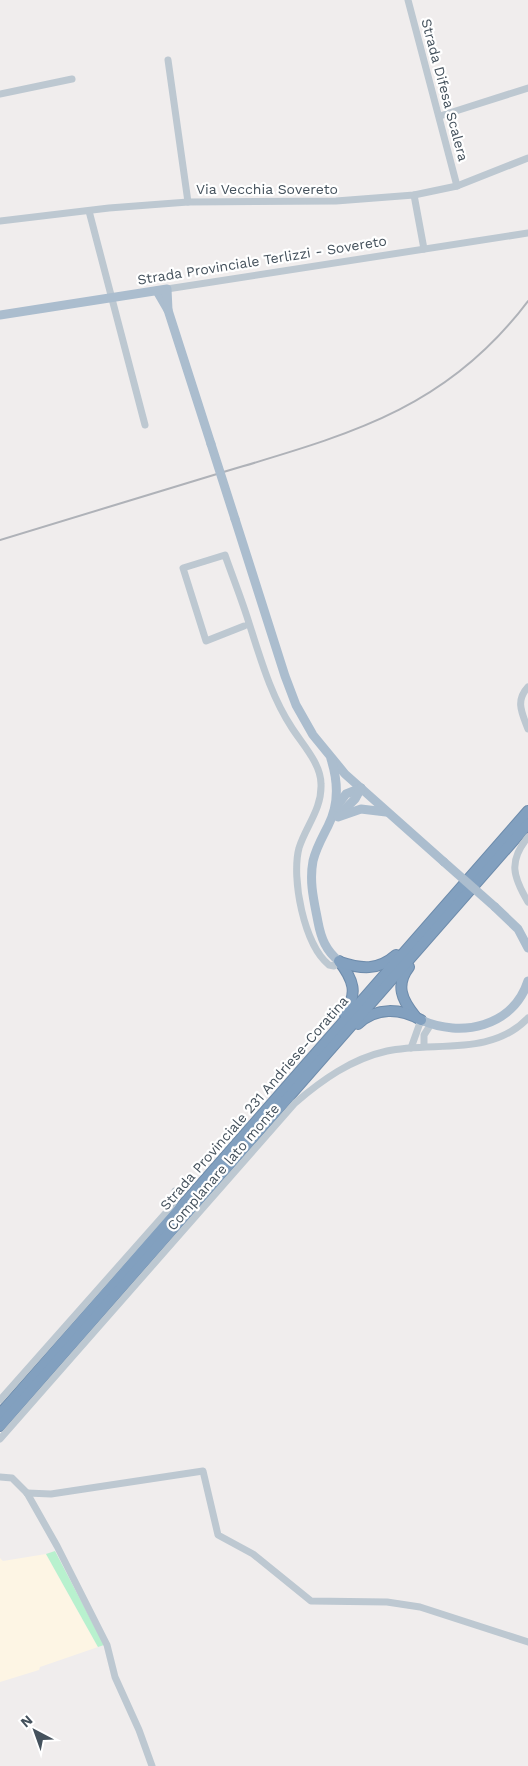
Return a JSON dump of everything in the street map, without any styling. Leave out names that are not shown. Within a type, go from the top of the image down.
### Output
[{"type":"highway","points":[[502,841],[528,805]]},
{"type":"highway","name":"Strada Provinciale 231 Andriese-Coratina","points":[[456,900],[528,811]]},
{"type":"highway","name":"Strada Provinciale 231 Andriese-Coratina","points":[[0,1426],[456,900],[528,824]]},
{"type":"highway","points":[[339,961],[362,968],[384,964],[456,900]]},
{"type":"highway","points":[[418,1018],[402,998],[402,978],[456,900]]},
{"type":"highway","points":[[294,1085],[352,1001],[352,981],[339,961]]},
{"type":"highway","points":[[294,1085],[369,1016],[392,1011],[418,1018]]},
{"type":"highway","name":"Strada Provinciale 231 Andriese-Coratina","points":[[0,1414],[294,1085]]},
{"type":"main road","name":"Strada Provinciale Terlizzi - Sovereto","points":[[0,315],[167,289]]},
{"type":"main road","points":[[167,289],[168,310]]},
{"type":"main road","points":[[157,291],[168,310],[296,705],[313,735],[329,755],[388,813],[515,924],[528,948]]},
{"type":"main road","points":[[329,755],[336,782],[336,813]]},
{"type":"main road","points":[[339,961],[329,952],[322,938],[311,885],[316,850],[336,813],[355,799],[361,788]]},
{"type":"main road","points":[[336,813],[362,809],[388,813]]},
{"type":"main road","points":[[418,1018],[446,1029],[465,1029],[493,1021],[516,1004],[528,981]]},
{"type":"street","name":"Strada Difesa Scalera","points":[[408,0],[457,186]]},
{"type":"street","points":[[168,60],[188,202]]},
{"type":"street","points":[[0,94],[72,79]]},
{"type":"street","points":[[440,116],[528,88]]},
{"type":"street","name":"Via Vecchia Sovereto","points":[[0,221],[188,202],[336,201],[414,195],[457,186],[528,158]]},
{"type":"street","points":[[414,195],[424,249]]},
{"type":"street","points":[[90,211],[145,425]]},
{"type":"street","name":"Strada Provinciale Terlizzi - Sovereto","points":[[167,289],[528,233]]},
{"type":"street","points":[[244,626],[206,641],[183,568],[225,556],[276,700],[318,771],[322,794],[318,808],[300,847],[296,878],[303,912],[316,948],[329,965],[334,966],[339,961]]},
{"type":"street","points":[[528,687],[521,697],[520,705],[528,729]]},
{"type":"street","points":[[528,837],[517,852],[514,868],[518,886],[528,902]]},
{"type":"street","points":[[411,1048],[418,1018]]},
{"type":"street","name":"Complanare lato monte","points":[[0,1439],[295,1103],[331,1074],[353,1063],[386,1052],[424,1046],[486,1043],[506,1036],[528,1018]]},
{"type":"street","points":[[424,1046],[425,1034],[431,1024]]},
{"type":"street","points":[[0,1400],[171,1207],[176,1200],[175,1191]]},
{"type":"street","points":[[27,1492],[51,1494],[203,1471],[218,1535],[254,1554],[311,1601],[387,1602],[420,1607],[528,1642]]},
{"type":"street","points":[[0,1477],[12,1478],[27,1492],[57,1546],[107,1645],[115,1676],[139,1730],[152,1766]]},
{"type":"shaded area","points":[[46,1554],[98,1647],[40,1667],[39,1670],[0,1682],[0,1558],[3,1561]]},
{"type":"green space","points":[[55,1551],[104,1645],[98,1647],[46,1554]]},
{"type":"railway","points":[[0,540],[307,447],[389,415],[426,394],[462,370],[496,339],[528,301]]}]
